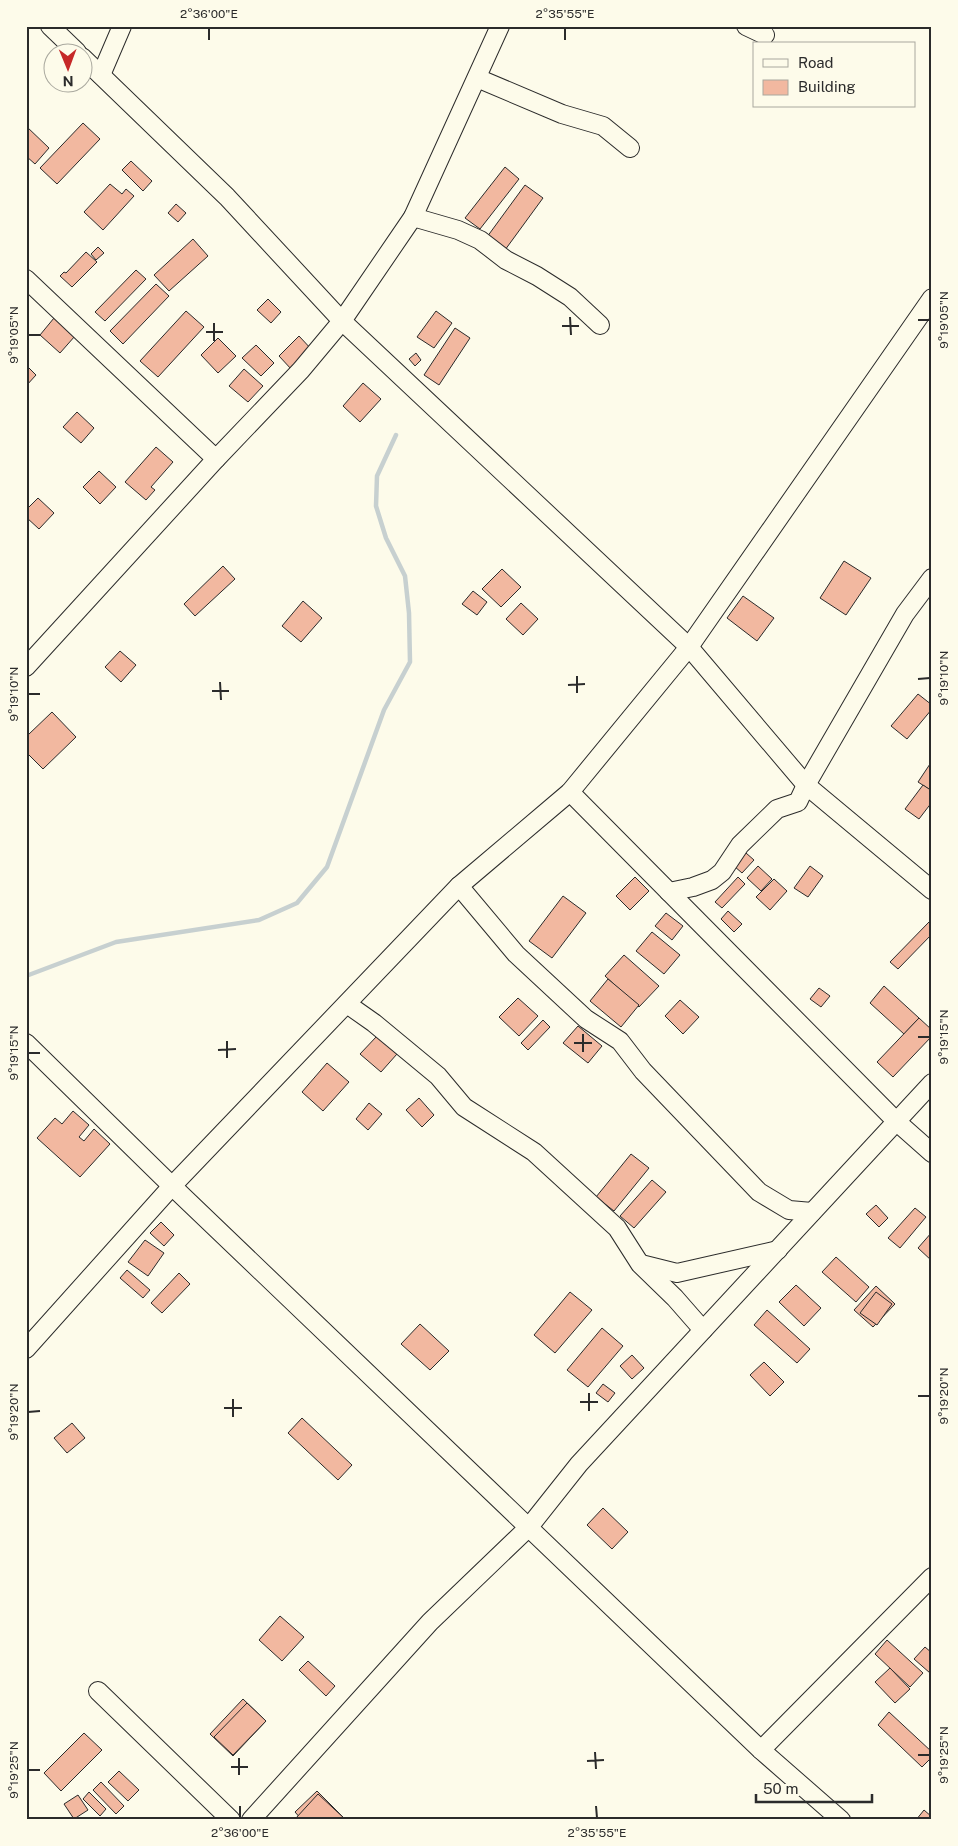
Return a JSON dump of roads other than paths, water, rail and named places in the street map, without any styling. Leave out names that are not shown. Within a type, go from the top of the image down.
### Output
[{"type":"street","points":[[50,26],[67,42]]},
{"type":"street","points":[[101,75],[122,26]]},
{"type":"street","points":[[26,667],[216,459],[301,370],[342,321],[413,217],[500,26]]},
{"type":"street","points":[[746,26],[765,35]]},
{"type":"street","points":[[92,66],[227,197],[342,321],[689,647],[806,785],[932,890]]},
{"type":"street","points":[[477,78],[562,114],[603,126],[630,148]]},
{"type":"street","points":[[413,217],[458,230],[480,240],[506,260],[537,276],[570,298],[600,325]]},
{"type":"street","points":[[26,279],[216,459]]},
{"type":"street","points":[[26,1349],[172,1186],[459,886],[570,792],[689,647],[932,298]]},
{"type":"street","points":[[669,892],[712,880],[722,872],[740,845],[777,809],[798,802],[905,614],[932,578]]},
{"type":"street","points":[[570,792],[897,1122],[932,1152]]},
{"type":"street","points":[[459,886],[516,954],[586,1019],[620,1041],[643,1071],[758,1192],[789,1210],[812,1212]]},
{"type":"street","points":[[347,1004],[374,1023],[438,1076],[464,1107],[534,1152],[617,1228],[640,1264],[675,1298],[703,1330]]},
{"type":"street","points":[[26,1043],[172,1186],[761,1750],[841,1820]]},
{"type":"street","points":[[251,1820],[430,1622],[529,1527],[579,1464],[932,1083]]},
{"type":"street","points":[[640,1264],[677,1273],[778,1250]]},
{"type":"street","points":[[761,1750],[932,1576]]},
{"type":"street","points":[[98,1691],[231,1820]]},
{"type":"waterway","points":[[26,976],[116,942],[259,920],[297,903],[327,867],[384,710],[410,662],[409,613],[405,576],[386,538],[376,506],[377,476],[396,435]]}]
